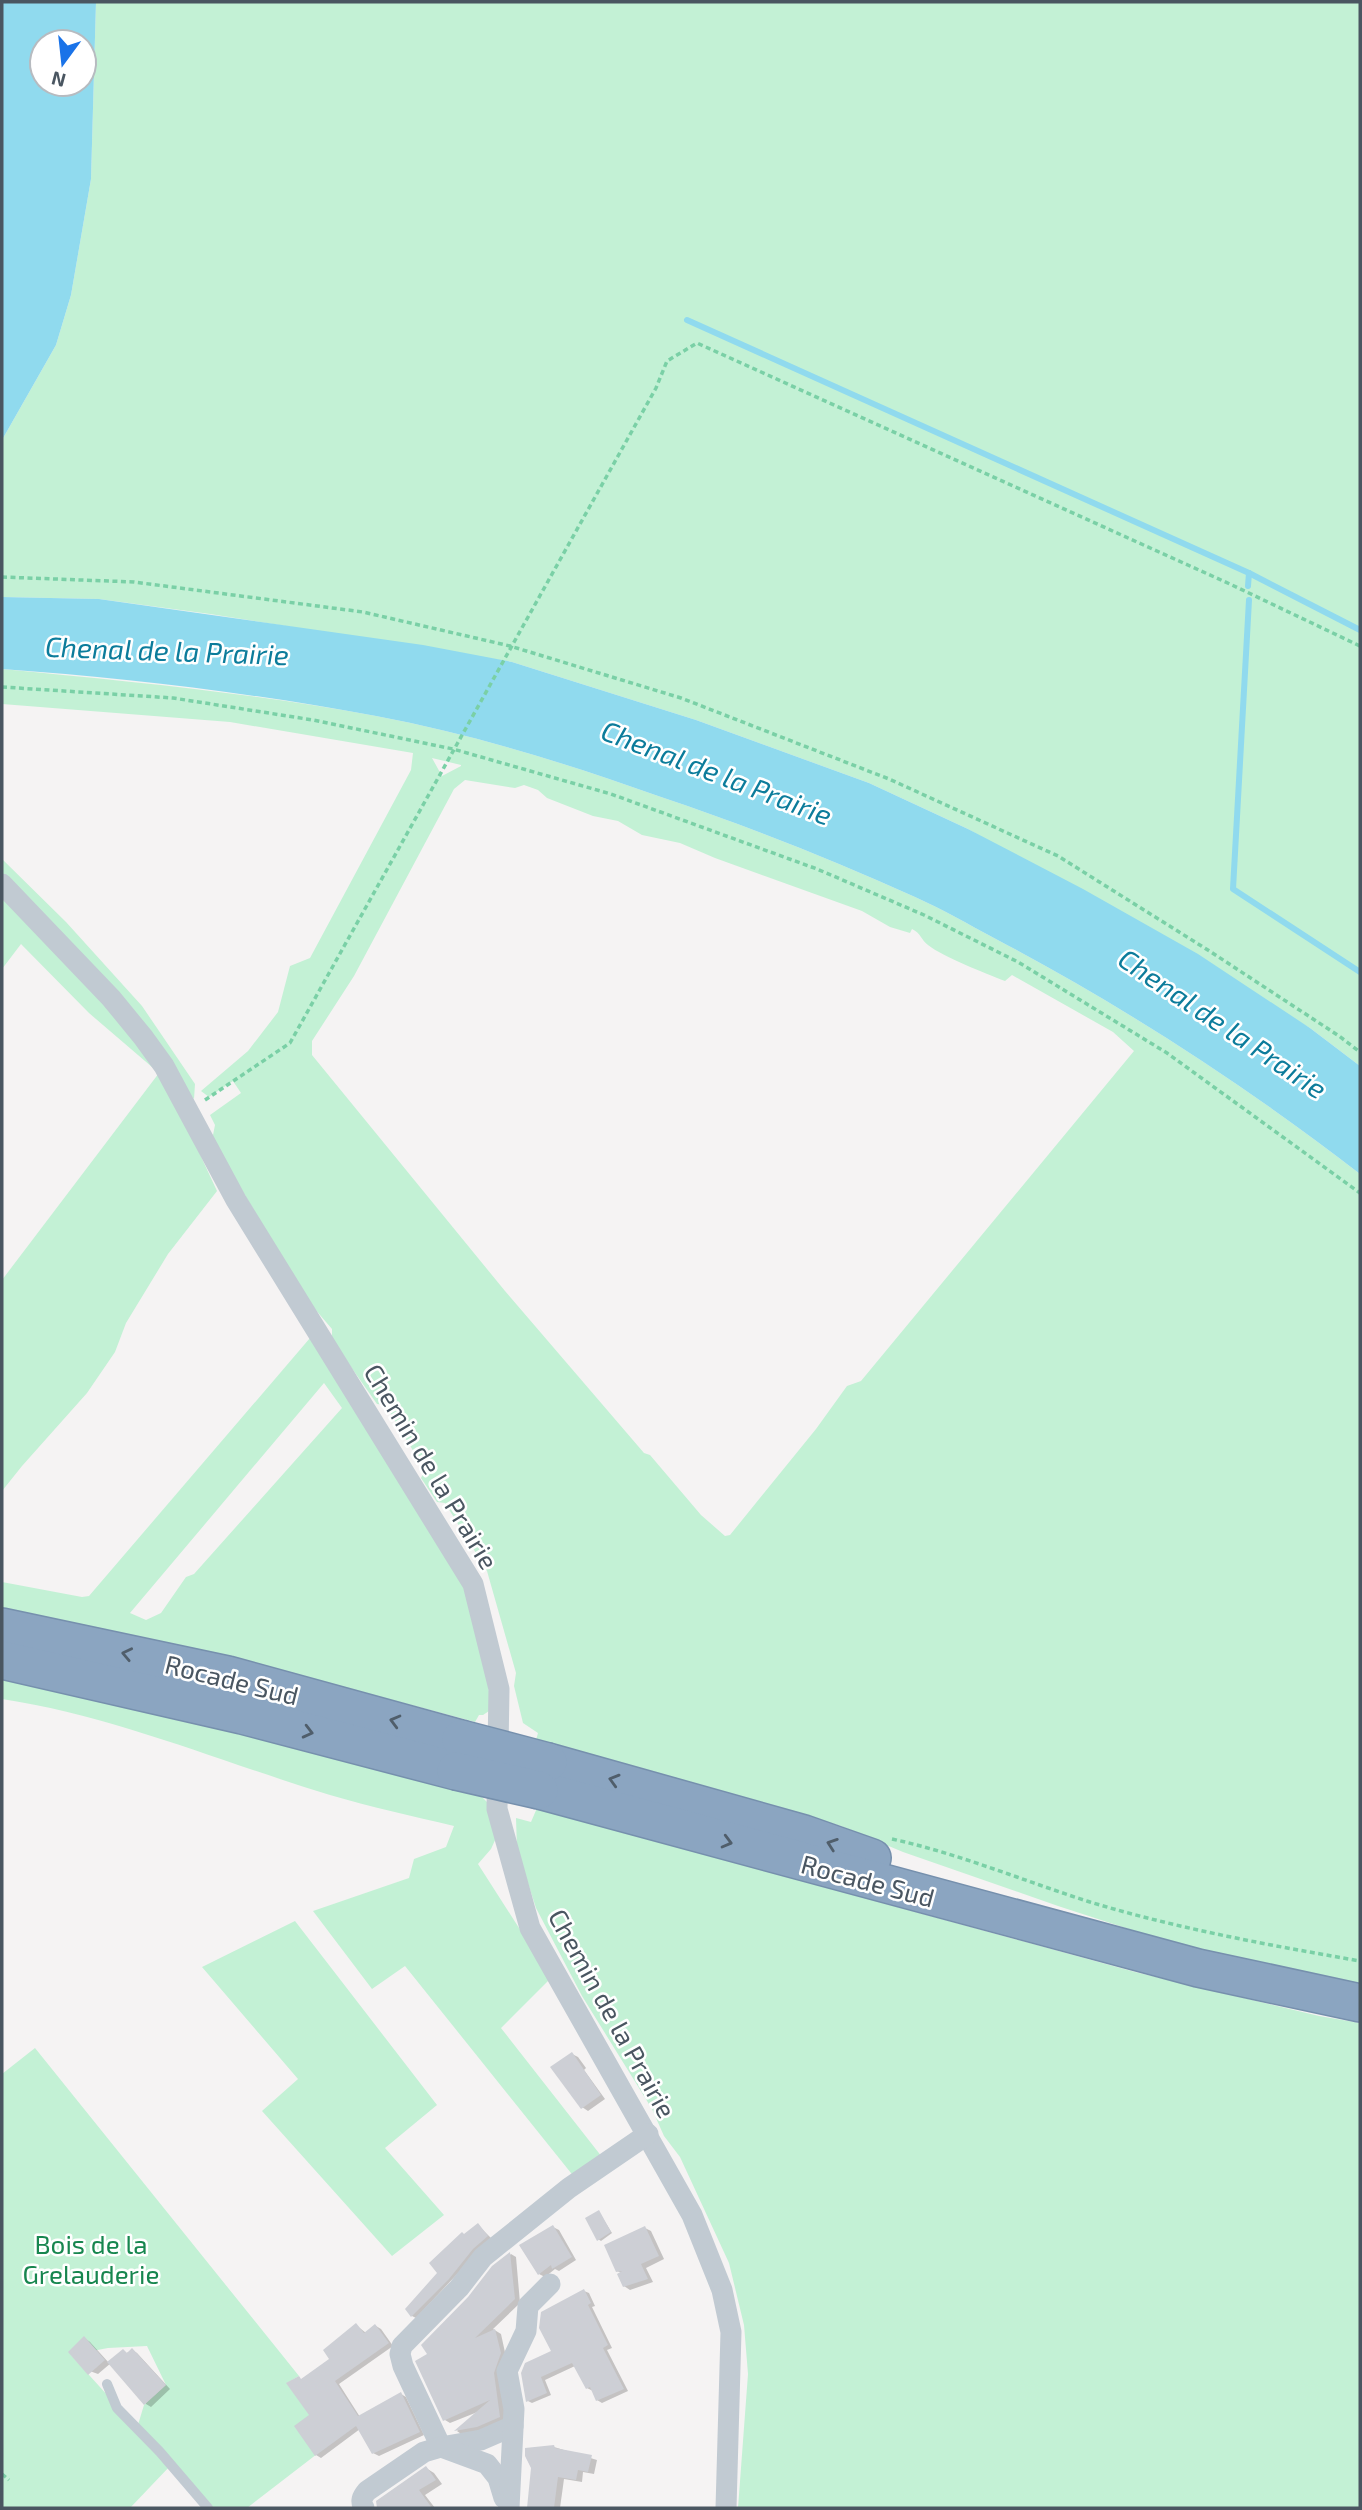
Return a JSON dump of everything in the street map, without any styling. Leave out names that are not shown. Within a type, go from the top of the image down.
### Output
[{"type":"highway","name":"Rocade Sud","points":[[2,1627],[228,1675],[458,1755]]},
{"type":"highway","name":"Rocade Sud","points":[[2,1660],[242,1715],[458,1755],[543,1776],[1198,1969],[1360,2003]]},
{"type":"street","name":"Chemin de la Prairie","points":[[2,884],[72,956],[143,1037],[164,1066],[236,1200],[473,1584],[499,1689],[497,1809],[530,1928],[692,2215],[722,2290],[731,2332],[726,2508]]},
{"type":"street","points":[[508,2508],[498,2478],[487,2464],[442,2447],[403,2366],[400,2354],[402,2346],[459,2288],[483,2257],[569,2188],[648,2134]]},
{"type":"street","points":[[508,2508],[514,2409],[507,2371],[526,2331],[528,2306],[550,2284]]},
{"type":"street","points":[[363,2508],[362,2497],[367,2491],[424,2452],[481,2441],[513,2426]]},
{"type":"lane","points":[[107,2384],[117,2407],[208,2508]]},
{"type":"path","points":[[189,1111],[290,1043],[656,388],[667,361],[697,343],[1232,585],[1360,646]]},
{"type":"path","points":[[2,576],[134,582],[350,611],[510,646],[681,698],[889,779],[1058,856],[1211,952],[1360,1052]]},
{"type":"path","points":[[2,687],[173,698],[313,720],[453,749],[611,794],[817,869],[924,915],[1018,962],[1167,1053],[1360,1194]]},
{"type":"path","points":[[884,1837],[979,1863],[1089,1901],[1176,1926],[1258,1944],[1360,1961]]},
{"type":"path","points":[[2,2474],[9,2480]]},
{"type":"green space","points":[[96,2],[1360,2],[1360,1066],[1310,1028],[968,829],[869,783],[696,720],[512,662],[99,599],[2,597],[2,440],[56,345],[71,295],[91,179],[93,98],[98,98],[98,28],[95,28]]},
{"type":"green space","points":[[2,669],[236,694],[376,716],[448,732],[520,751],[626,785],[821,856],[955,917],[1089,991],[1182,1048],[1272,1109],[1360,1174],[1360,1986],[1184,1947],[903,1852],[841,1826],[536,1740],[538,1733],[523,1723],[514,1686],[516,1673],[487,1571],[445,1503],[437,1502],[421,1478],[425,1470],[385,1405],[377,1404],[332,1340],[332,1329],[308,1301],[212,1140],[215,1125],[210,1115],[241,1093],[233,1081],[209,1097],[201,1091],[248,1051],[278,1012],[290,966],[310,958],[411,770],[413,753],[230,722],[2,704]],"holes":[[[432,758],[461,765],[461,766],[442,776]],[[465,780],[515,788],[524,785],[538,790],[547,798],[593,816],[618,821],[642,835],[680,843],[862,911],[890,927],[910,933],[912,929],[928,945],[954,960],[1005,981],[1012,975],[1113,1032],[1134,1051],[861,1381],[847,1386],[816,1429],[730,1535],[725,1536],[701,1515],[650,1455],[644,1453],[505,1291],[312,1055],[312,1041],[354,976],[454,789]]]},
{"type":"green space","points":[[2,859],[66,922],[142,1006],[195,1084],[194,1099],[102,980],[2,874]]},
{"type":"green space","points":[[2,895],[139,1041],[157,1071],[89,1013],[21,944],[2,969]]},
{"type":"green space","points":[[158,1074],[177,1105],[217,1191],[168,1254],[126,1323],[115,1352],[87,1393],[2,1491],[2,1280]]},
{"type":"green space","points":[[310,1338],[452,1555],[477,1621],[492,1709],[479,1715],[475,1722],[240,1663],[2,1610],[2,1582],[89,1596]],"holes":[[[324,1383],[342,1408],[194,1574],[186,1577],[161,1613],[146,1620],[130,1613]]]},
{"type":"green space","points":[[2,1680],[79,1693],[479,1794],[491,1806],[496,1838],[491,1849],[478,1864],[551,1978],[501,2028],[602,2157],[575,2178],[405,1966],[372,1989],[313,1911],[409,1878],[414,1859],[446,1847],[454,1826],[330,1795],[126,1728],[2,1699]]},
{"type":"green space","points":[[537,1808],[1135,1972],[1319,2016],[1360,2023],[1360,2508],[738,2508],[748,2374],[744,2325],[729,2263],[680,2157],[664,2136],[652,2109],[582,1996],[536,1908],[517,1849],[516,1818],[531,1822]]},
{"type":"green space","points":[[295,1921],[437,2105],[385,2148],[444,2215],[392,2256],[262,2111],[298,2079],[202,1967]]},
{"type":"green space","name":"Bois de la Grelauderie","points":[[35,2048],[299,2376],[287,2383],[330,2444],[247,2508],[207,2508],[171,2465],[130,2508],[2,2508],[2,2074]],"holes":[[[147,2346],[166,2385],[144,2405],[137,2428],[71,2355],[108,2348]]]},
{"type":"water","points":[[2,2],[96,2],[95,28],[28,28],[28,98],[93,98],[91,179],[71,295],[56,345],[2,440]]},
{"type":"water","name":"Chenal de la Prairie","points":[[2,597],[99,599],[423,645],[512,662],[696,720],[869,783],[968,829],[1083,889],[1198,954],[1310,1028],[1360,1066],[1360,1174],[1228,1078],[1136,1019],[955,917],[852,869],[757,831],[626,785],[520,751],[448,732],[376,716],[237,693],[2,669]]},
{"type":"building","points":[[572,2052],[601,2095],[581,2109],[550,2067]]},
{"type":"building","points":[[599,2210],[611,2232],[597,2241],[585,2218]]},
{"type":"building","points":[[478,2223],[488,2236],[411,2317],[405,2309],[437,2273],[429,2263],[462,2232],[464,2234]]},
{"type":"building","points":[[553,2225],[572,2257],[552,2269],[551,2265],[538,2275],[519,2245]]},
{"type":"building","points":[[645,2226],[659,2256],[641,2264],[648,2279],[623,2287],[617,2274],[622,2271],[616,2272],[604,2245]]},
{"type":"building","points":[[510,2252],[515,2299],[475,2338],[495,2329],[501,2353],[494,2373],[500,2417],[477,2427],[454,2431],[490,2400],[443,2421],[415,2361],[427,2354],[421,2345],[468,2297],[492,2266]]},
{"type":"building","points":[[584,2289],[591,2303],[588,2305],[608,2345],[603,2348],[624,2389],[596,2401],[590,2387],[586,2389],[572,2363],[541,2377],[547,2393],[526,2402],[521,2373],[525,2363],[551,2351],[539,2328],[541,2312]]},
{"type":"building","points":[[356,2323],[364,2333],[375,2324],[389,2343],[335,2381],[358,2416],[401,2392],[420,2432],[372,2454],[356,2426],[315,2456],[294,2426],[309,2415],[286,2383],[299,2376],[301,2379],[329,2359],[323,2350]]},
{"type":"building","points":[[84,2336],[105,2360],[88,2375],[68,2352]]},
{"type":"building","points":[[132,2348],[166,2385],[144,2405],[107,2362],[123,2349],[127,2353]]},
{"type":"building","points":[[554,2445],[555,2448],[592,2455],[588,2472],[578,2470],[576,2480],[558,2477],[554,2508],[527,2508],[531,2468],[525,2456],[525,2448]]},
{"type":"building","points":[[426,2466],[436,2480],[419,2490],[432,2508],[377,2508],[376,2501]]},
{"type":"waterway","points":[[687,320],[1249,573],[1360,630]]},
{"type":"waterway","points":[[1248,586],[1249,573]]},
{"type":"waterway","points":[[1249,600],[1233,889],[1360,972]]}]
